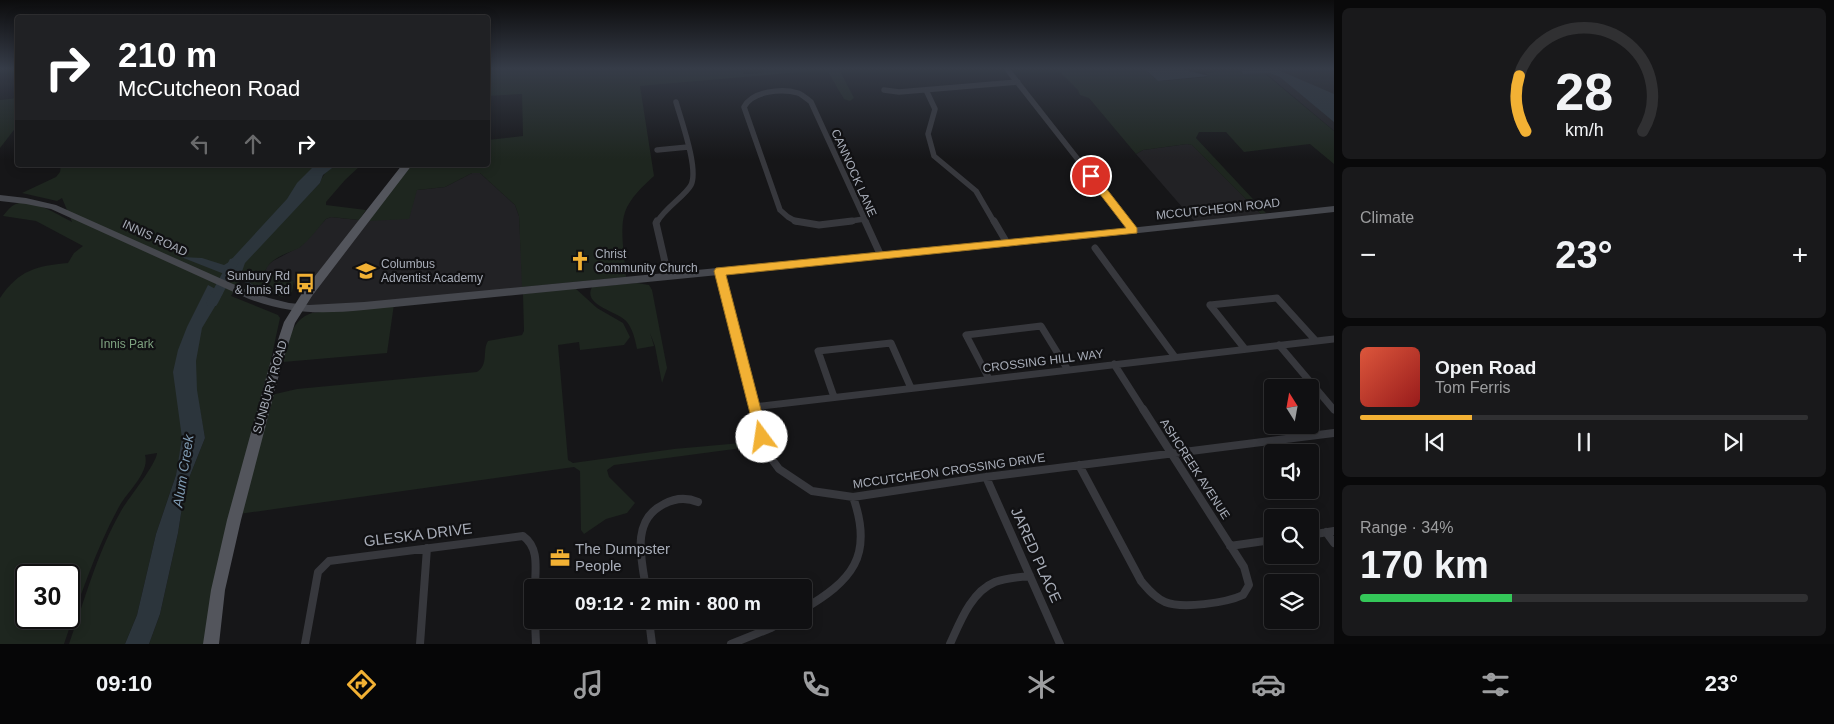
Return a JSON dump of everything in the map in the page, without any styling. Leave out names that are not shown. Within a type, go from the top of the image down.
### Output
[{"type":"main road","name":"SUNBURY ROAD","points":[[212,644],[218,590],[234,520],[274,367],[290,322],[298,308],[405,167]]},
{"type":"main road","name":"INNIS ROAD","points":[[0,198],[53,207],[259,298],[298,308]]},
{"type":"main road","name":"MCCUTCHEON ROAD","points":[[298,308],[338,308],[401,302],[881,256],[1334,209]]},
{"type":"street","name":"CANNOCK LANE","points":[[749,99],[744,107],[780,210],[786,218],[797,223],[810,225],[864,219]]},
{"type":"street","name":"CANNOCK LANE","points":[[807,99],[811,102],[881,256]]},
{"type":"street","points":[[930,99],[935,109],[928,134],[934,156],[976,191],[1007,243]]},
{"type":"street","points":[[1031,99],[1134,230]]},
{"type":"street","points":[[668,275],[656,223],[662,213],[691,186],[694,172],[676,102]]},
{"type":"street","points":[[657,150],[688,147]]},
{"type":"street","points":[[1095,248],[1175,357]]},
{"type":"street","name":"MCCUTCHEON CROSSING DRIVE","points":[[719,271],[768,454],[778,469],[812,491],[853,497],[986,477],[1334,433]]},
{"type":"street","points":[[1245,349],[1210,306],[1277,298],[1316,341]]},
{"type":"street","points":[[989,379],[966,335],[1042,326],[1068,370]]},
{"type":"street","name":"CROSSING HILL WAY","points":[[754,407],[1334,339]]},
{"type":"street","points":[[834,397],[818,351],[891,343],[911,388]]},
{"type":"street","points":[[1280,345],[1334,410]]},
{"type":"street","name":"ASHCREEK AVENUE","points":[[1079,465],[1141,581],[1152,594],[1168,604],[1183,606],[1235,599],[1244,595],[1249,588],[1249,578],[1172,453],[1114,364]]},
{"type":"street","name":"JARED PLACE","points":[[986,477],[1060,644]]},
{"type":"street","points":[[812,604],[828,595],[853,569],[861,540],[858,510],[853,497]]},
{"type":"street","points":[[645,579],[640,535],[642,524],[647,514],[670,500],[683,498],[698,502]]},
{"type":"street","points":[[1330,532],[1334,543]]},
{"type":"street","name":"GLESKA DRIVE","points":[[305,644],[318,574],[323,566],[336,560],[517,536],[529,539],[534,550],[535,579]]},
{"type":"street","points":[[1230,546],[1264,541]]},
{"type":"street","points":[[420,644],[427,548]]},
{"type":"street","points":[[950,644],[973,600],[986,587],[1003,580],[1030,576]]},
{"type":"street","points":[[535,629],[536,644]]},
{"type":"street","points":[[650,629],[652,644]]},
{"type":"street","points":[[731,644],[768,629]]},
{"type":"shaded area","points":[[1296,99],[1334,99],[1334,131]]},
{"type":"shaded area","points":[[1187,144],[1192,145],[1263,216],[1196,223],[1136,154],[1143,150]]},
{"type":"shaded area","points":[[472,173],[480,173],[515,205],[519,216],[523,289],[312,313],[295,286],[294,281],[265,272],[267,266],[273,261],[301,246],[326,219],[331,217],[367,221],[417,190],[445,187]]},
{"type":"green space","points":[[15,99],[15,129],[0,148],[0,100]]},
{"type":"green space","points":[[522,99],[642,99],[654,176],[633,197],[623,219],[622,235],[626,277],[522,287],[519,216],[515,205],[480,173],[472,173],[445,187],[417,190],[409,219],[367,221],[409,167],[490,167],[490,140],[523,136]]},
{"type":"green space","points":[[1090,99],[1296,99],[1334,131],[1334,164],[1310,144],[1244,152],[1226,132],[1199,132],[1196,138],[1266,213],[1261,214],[1192,145],[1187,144],[1143,150],[1136,154]]},
{"type":"green space","name":"Innis Park","points":[[61,167],[327,167],[282,222],[320,183],[327,171],[334,167],[359,167],[345,180],[326,202],[326,205],[366,210],[359,220],[331,217],[326,219],[303,245],[274,260],[267,268],[265,273],[294,281],[292,292],[282,297],[257,287],[242,278],[231,296],[278,315],[280,318],[209,644],[149,644],[160,614],[178,533],[185,488],[205,438],[199,405],[180,452],[176,475],[156,534],[137,615],[125,644],[69,644],[74,629],[80,629],[80,611],[105,543],[121,511],[147,473],[157,453],[145,455],[146,461],[141,475],[111,521],[80,599],[80,564],[15,564],[15,629],[69,629],[64,644],[0,644],[0,298],[21,275],[37,268],[68,263],[74,253],[83,246],[36,221],[3,216],[14,205],[25,203],[46,209],[72,222],[62,198],[57,201],[22,193],[56,177]]},
{"type":"green space","points":[[637,283],[649,285],[652,290],[667,368],[662,383],[655,346],[650,333],[654,346],[637,349],[635,338],[627,322],[597,304],[590,294],[592,287]]},
{"type":"green space","points":[[575,288],[597,308],[623,323],[630,337],[624,345],[580,350],[579,342],[558,345],[568,460],[573,463],[674,449],[741,443],[744,445],[742,448],[614,465],[607,470],[609,477],[635,503],[627,513],[606,519],[584,534],[581,530],[580,471],[574,467],[239,514],[271,395],[297,389],[477,372],[483,365],[488,341],[522,335],[524,331],[523,294]]},
{"type":"green space","points":[[394,304],[387,353],[283,362],[295,326],[305,316],[312,313]]},
{"type":"water","points":[[1306,99],[1334,99],[1334,122]]},
{"type":"water","points":[[313,167],[333,167],[323,175],[320,183],[245,263],[240,277],[257,287],[181,257],[202,258],[224,265],[229,262],[287,199],[297,183]]},
{"type":"water","points":[[208,285],[223,293],[202,328],[196,361],[197,390],[205,438],[185,488],[178,533],[160,614],[149,644],[125,644],[137,615],[156,534],[176,475],[182,438],[173,372],[178,350]]},
{"type":"waterway","name":"Alum Creek","points":[[212,303],[234,262]]},
{"type":"place","name":"Christ Community Church","points":[[580,261]]},
{"type":"place","name":"Columbus Adventist Academy","points":[[366,271]]},
{"type":"place","name":"Sunbury Rd & Innis Rd","points":[[305,283]]},
{"type":"place","name":"The Dumpster People","points":[[560,558]]},
{"type":"route","points":[[762,437],[719,271],[1134,230],[1091,176]]}]
